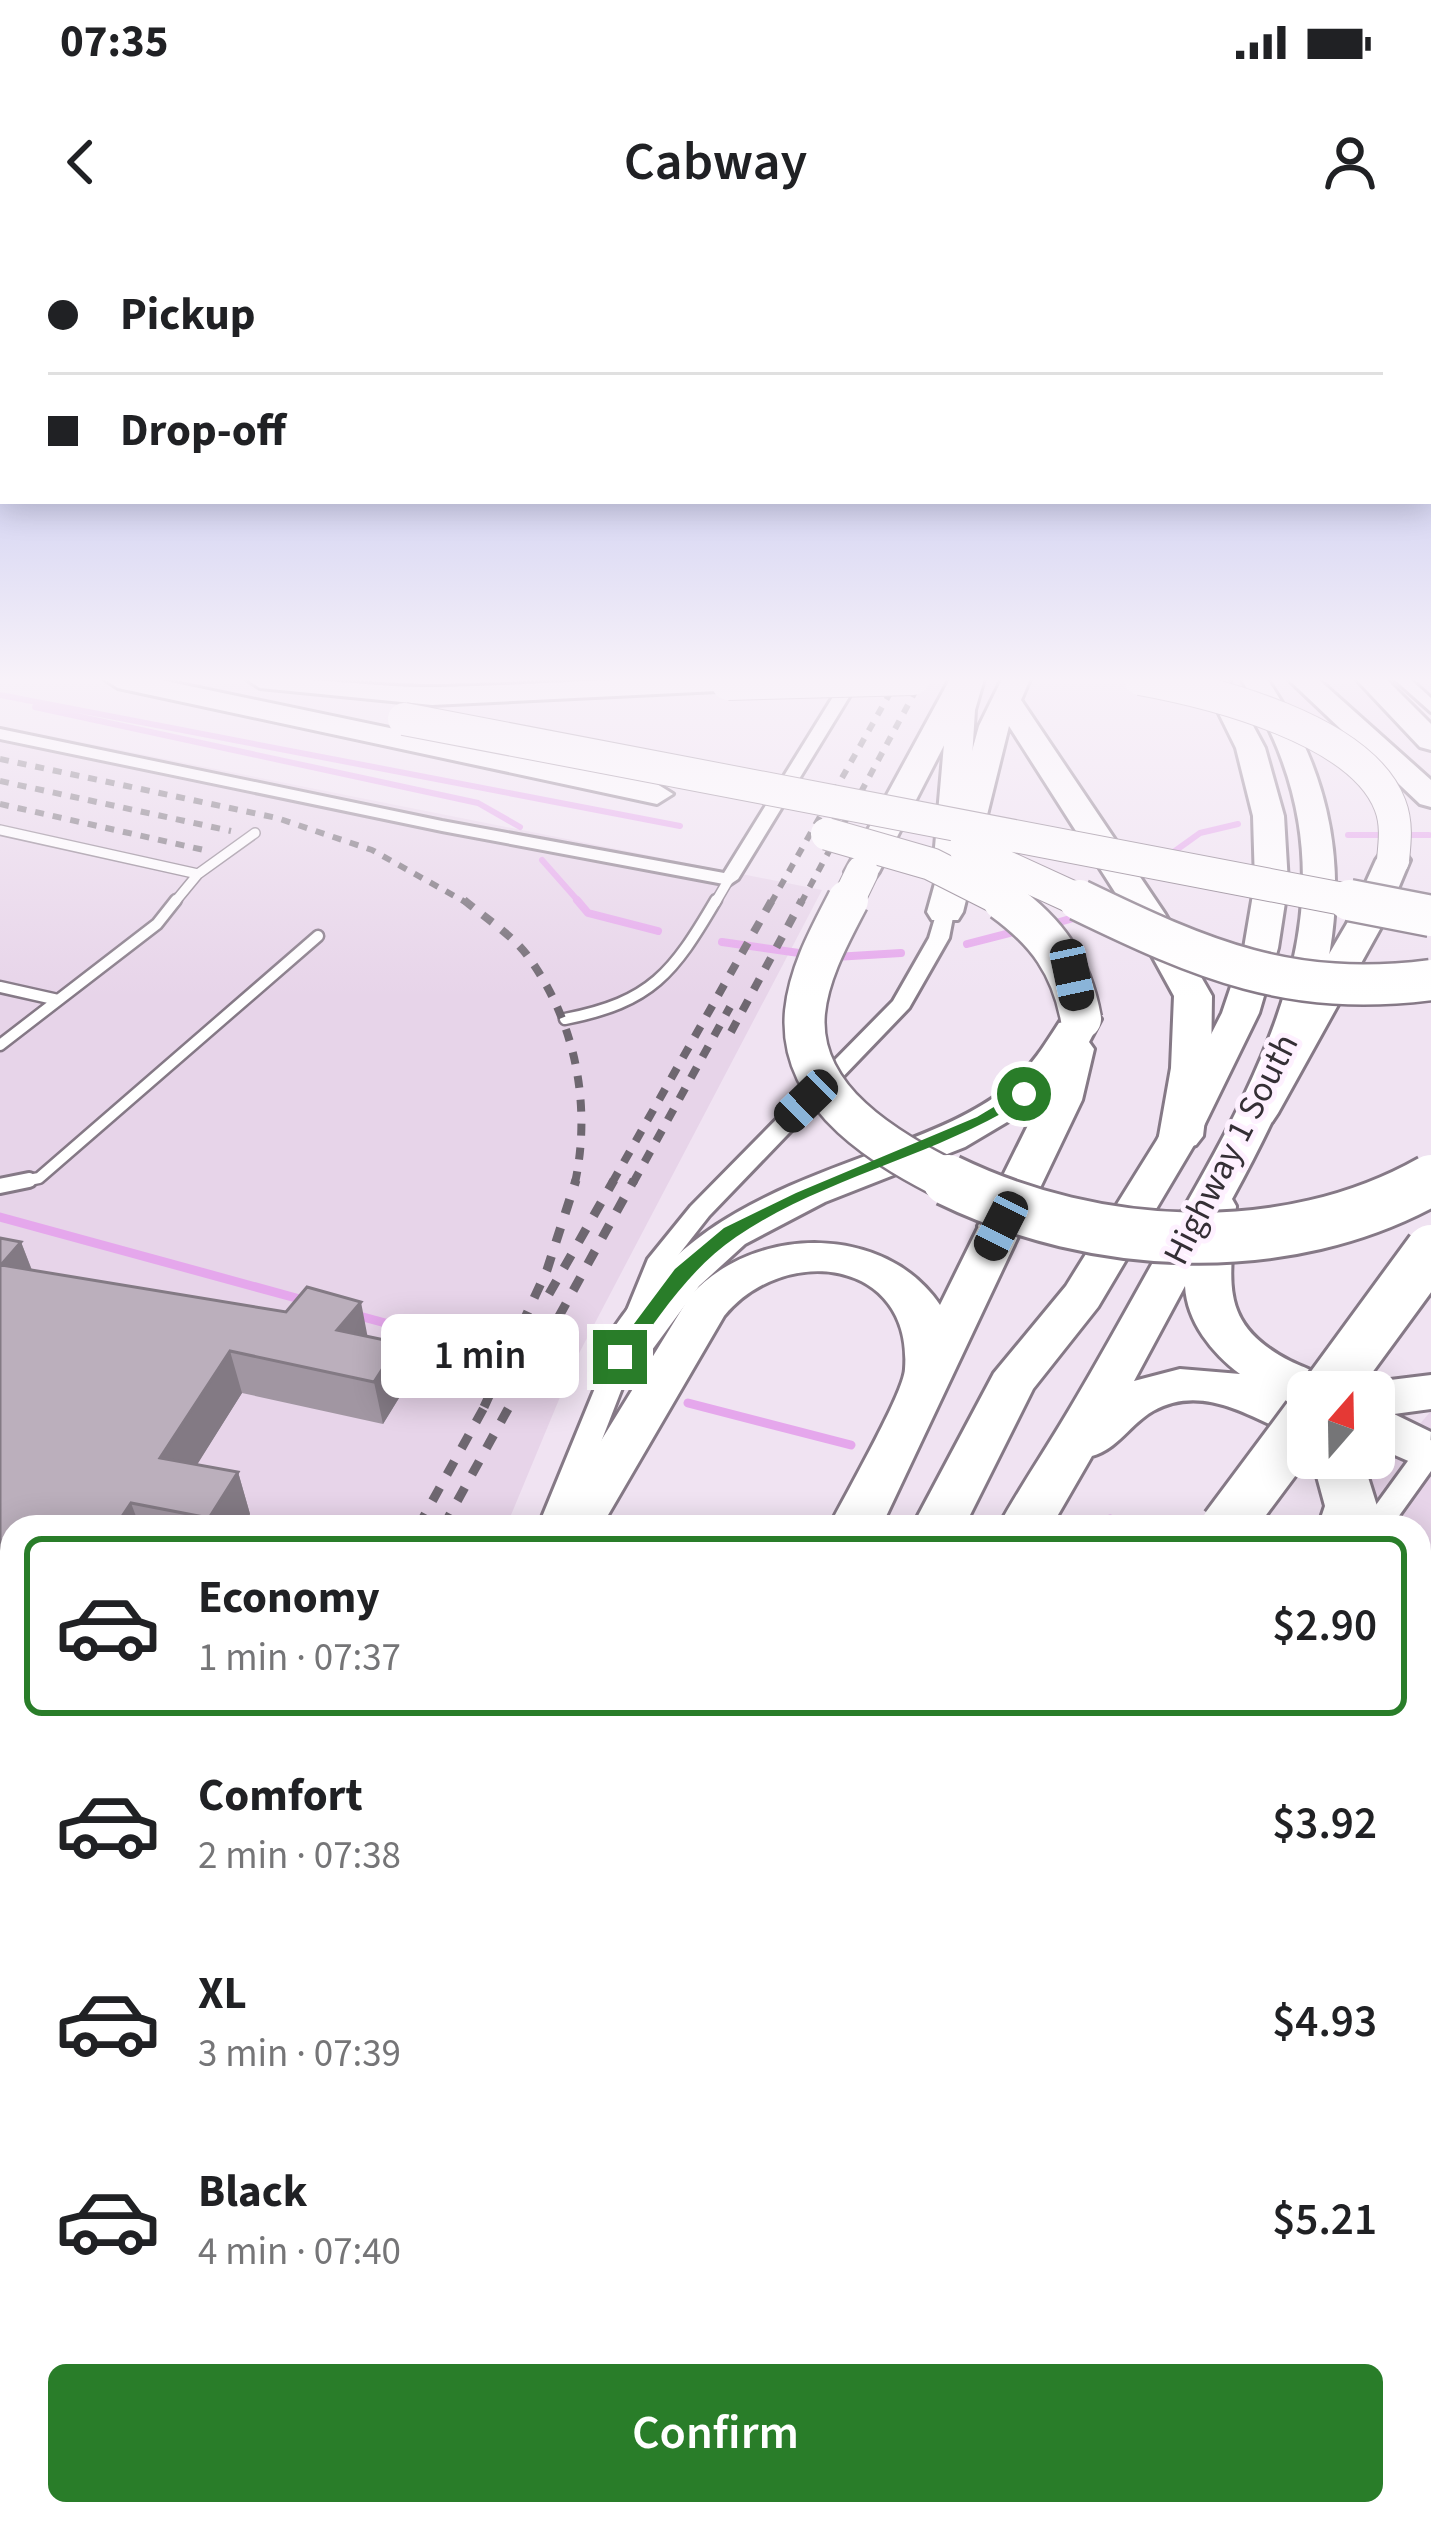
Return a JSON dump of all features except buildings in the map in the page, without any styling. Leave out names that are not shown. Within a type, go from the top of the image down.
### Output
[{"type":"highway","points":[[630,786],[922,859],[982,888],[1040,930],[1072,975],[1081,1019],[1061,1100],[861,1515]]},
{"type":"highway","points":[[765,786],[1431,916]]},
{"type":"highway","points":[[813,786],[1431,892]]},
{"type":"highway","points":[[909,786],[862,872],[806,995],[805,1038],[826,1088],[878,1142],[960,1187],[1077,1225],[1195,1237],[1300,1230],[1385,1207],[1431,1180]]},
{"type":"highway","points":[[945,912],[955,786]]},
{"type":"highway","points":[[945,912],[978,786]]},
{"type":"highway","points":[[1070,786],[1193,996],[1191,1068],[1181,1136]]},
{"type":"highway","name":"Highway 1 South","points":[[944,1515],[1023,1366],[1062,1324],[1181,1136],[1234,1038],[1260,959],[1270,898],[1270,829],[1262,786]]},
{"type":"highway","name":"Highway 1 South","points":[[1032,1515],[1068,1458],[1257,1113],[1300,1011],[1318,934],[1316,846],[1306,786]]},
{"type":"highway","points":[[1257,1113],[1367,920],[1393,860],[1397,829],[1386,794],[1378,786]]},
{"type":"highway","points":[[657,794],[857,824],[966,848],[1054,886],[1151,937],[1244,974],[1326,985],[1405,986],[1431,980]]},
{"type":"highway","points":[[620,1357],[682,1273],[730,1232],[802,1196],[983,1120],[1024,1094],[1057,1062],[1081,1019]]},
{"type":"highway","points":[[1216,1188],[1207,1297],[1222,1330],[1287,1387]]},
{"type":"highway","points":[[1332,1371],[1431,1250]]},
{"type":"highway","points":[[581,1515],[706,1306],[732,1280],[766,1264],[839,1260],[890,1279],[921,1312],[929,1369]]},
{"type":"highway","points":[[1068,1458],[1141,1396],[1198,1385],[1287,1398]]},
{"type":"highway","points":[[1395,1396],[1431,1392]]},
{"type":"highway","points":[[1234,1515],[1287,1433]]},
{"type":"highway","points":[[1343,1479],[1351,1505],[1348,1515]]},
{"type":"street","points":[[248,786],[729,879],[785,786]]},
{"type":"street","points":[[559,1515],[657,1265],[700,1210],[902,1004],[939,938],[945,912]]},
{"type":"street","points":[[1381,1515],[1413,1454]]},
{"type":"lane","points":[[0,830],[198,874]]},
{"type":"lane","points":[[0,1045],[157,924],[198,874],[255,832]]},
{"type":"lane","points":[[565,1018],[639,1000],[664,982],[729,879]]},
{"type":"lane","points":[[0,1186],[39,1178],[318,937]]},
{"type":"lane","points":[[0,987],[58,1000]]},
{"type":"shaded area","points":[[0,786],[299,786],[822,890],[575,1361],[511,1515],[0,1515]]},
{"type":"shaded area","points":[[1431,1411],[1431,1515],[1341,1515],[1372,1479],[1395,1479],[1395,1453]]},
{"type":"waterway","points":[[398,786],[478,803],[520,827]]},
{"type":"waterway","points":[[470,786],[680,826]]},
{"type":"waterway","points":[[1168,856],[1200,833],[1238,824]]},
{"type":"waterway","points":[[1348,835],[1429,835]]},
{"type":"waterway","points":[[542,860],[580,903]]},
{"type":"waterway","points":[[577,900],[588,913],[658,931]]},
{"type":"waterway","points":[[1049,925],[1084,915]]},
{"type":"waterway","points":[[967,944],[1021,930]]},
{"type":"waterway","points":[[722,942],[806,954]]},
{"type":"waterway","points":[[835,957],[901,953]]},
{"type":"waterway","points":[[0,1217],[307,1301]]},
{"type":"waterway","points":[[352,1314],[474,1347]]},
{"type":"waterway","points":[[688,1403],[851,1445]]},
{"type":"railway","points":[[21,786],[231,831]]},
{"type":"railway","points":[[125,786],[277,818],[372,850],[467,903]]},
{"type":"railway","points":[[771,903],[838,786]]},
{"type":"railway","points":[[801,903],[864,786]]},
{"type":"railway","points":[[0,804],[204,850]]},
{"type":"railway","points":[[464,900],[521,947],[544,980],[568,1035],[580,1093],[575,1183]]},
{"type":"railway","points":[[612,1183],[772,900]]},
{"type":"railway","points":[[731,1032],[802,900]]},
{"type":"railway","points":[[633,1183],[730,1007]]},
{"type":"railway","points":[[484,1407],[547,1270],[576,1180]]},
{"type":"railway","points":[[549,1294],[614,1180]]},
{"type":"railway","points":[[450,1515],[634,1180]]},
{"type":"railway","points":[[425,1515],[492,1393]]},
{"type":"route","points":[[620,1357],[682,1273],[730,1232],[802,1196],[983,1120],[1024,1094]]}]
